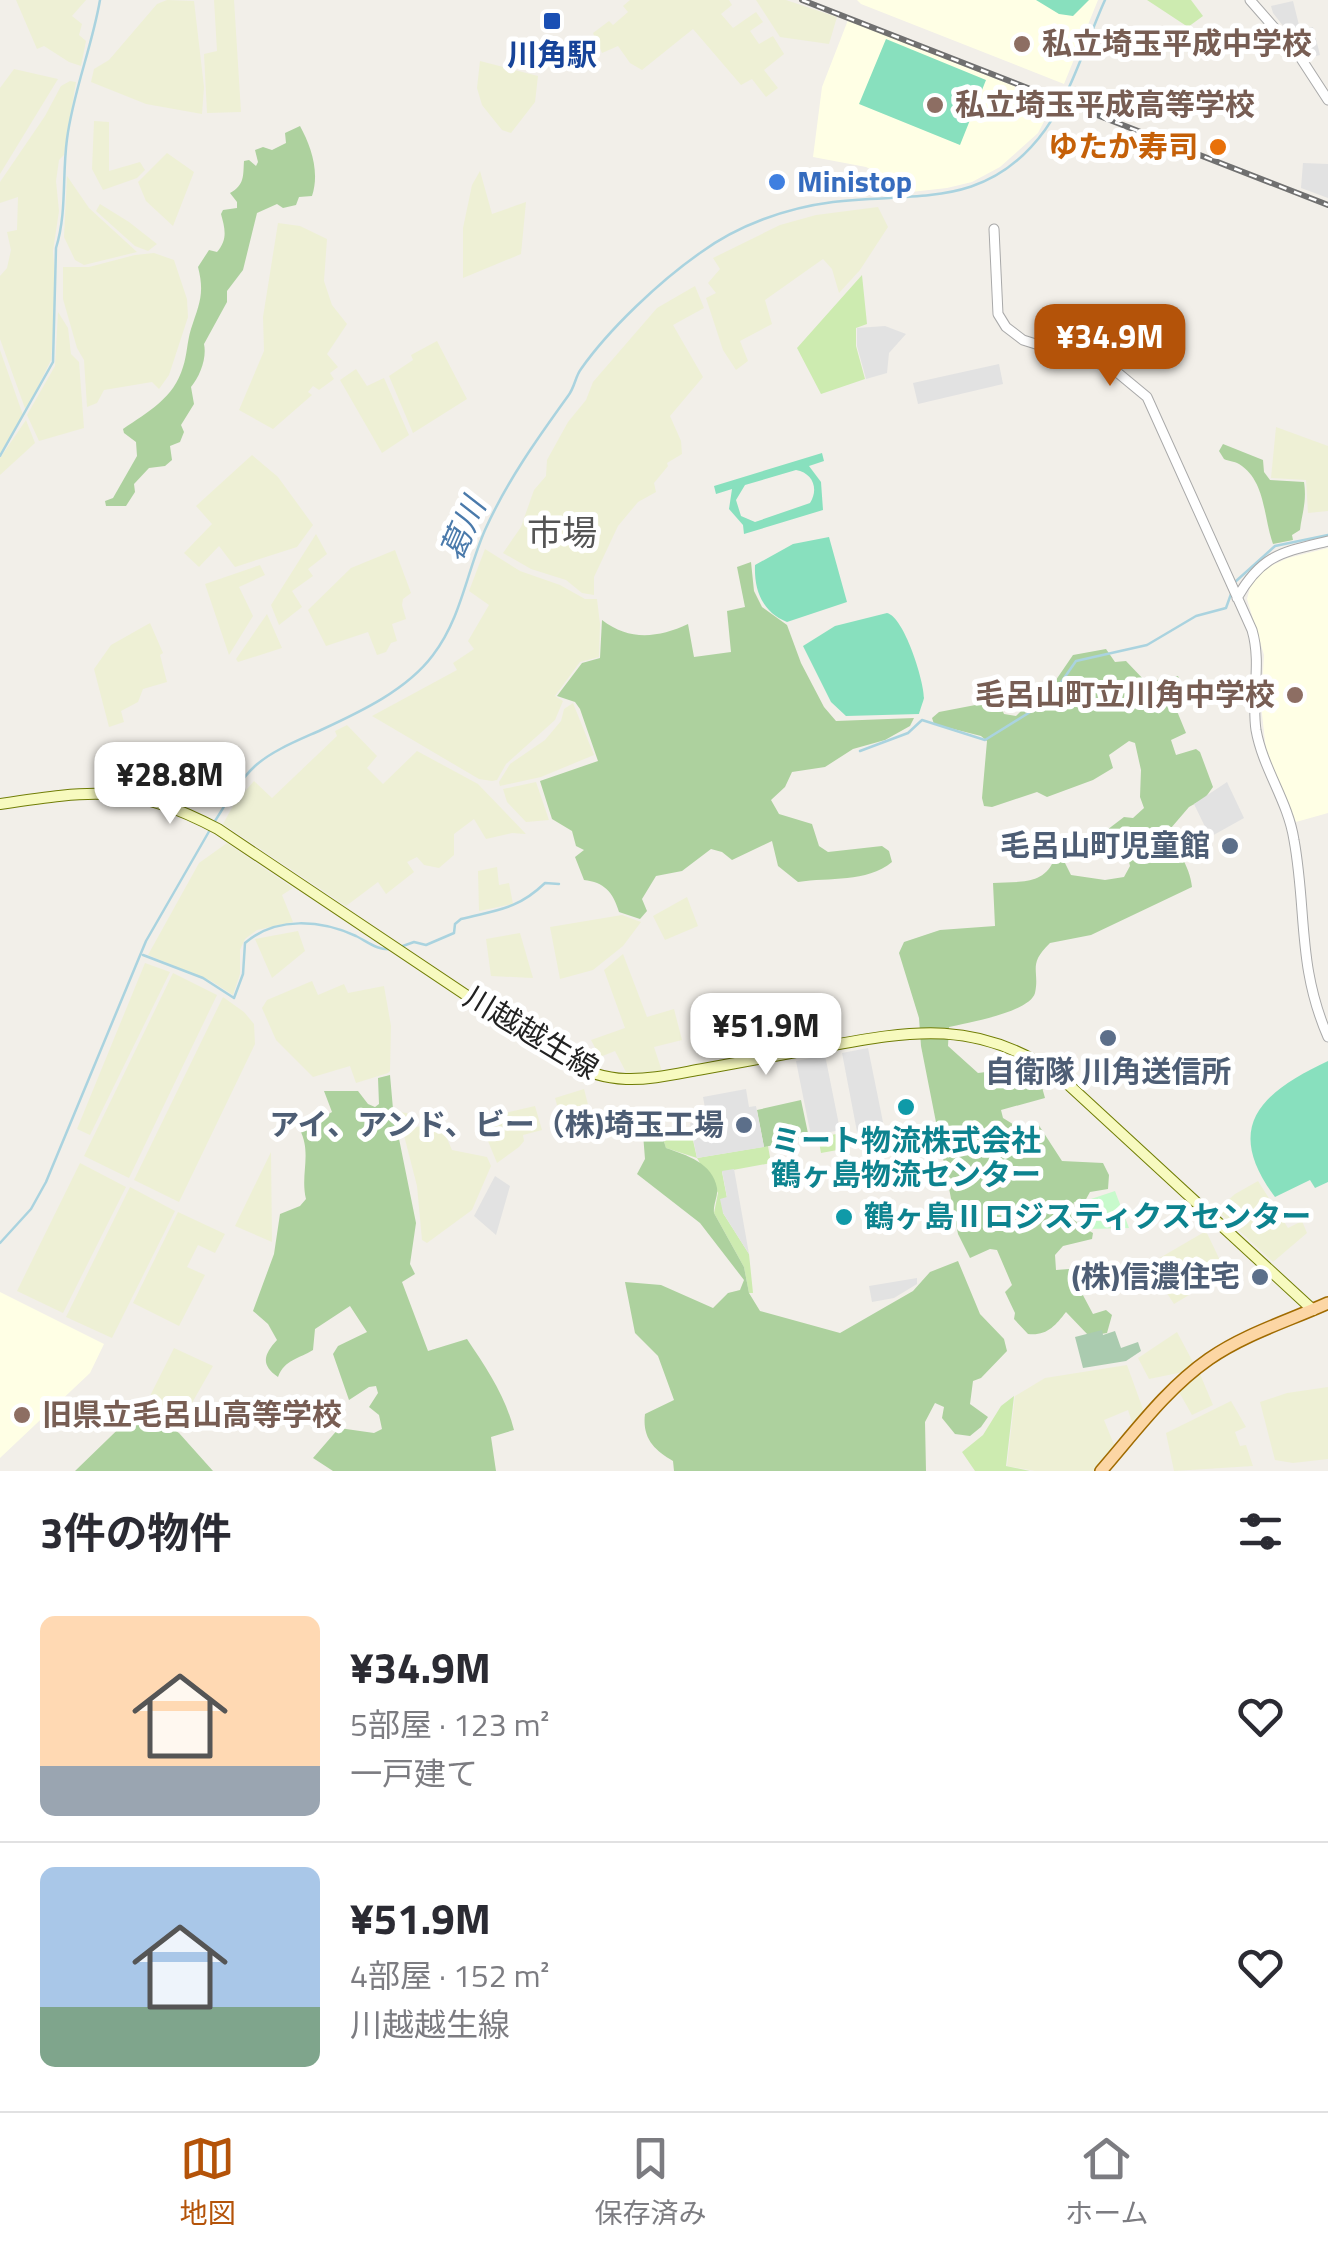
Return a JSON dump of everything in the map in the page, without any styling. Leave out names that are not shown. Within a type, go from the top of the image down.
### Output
[{"type":"main road","name":"川越越生線","points":[[0,804],[87,793],[121,794],[153,799],[213,826],[563,1060],[598,1076],[648,1079],[902,1032],[962,1035],[1017,1051],[1038,1061],[1075,1090],[1313,1310]]},
{"type":"main road","points":[[1102,1471],[1165,1396],[1197,1368],[1230,1346],[1328,1303]]},
{"type":"street","points":[[1250,0],[1300,57],[1328,100]]},
{"type":"street","points":[[994,229],[998,314],[1004,326],[1023,340],[1112,368],[1138,386],[1154,409],[1238,598],[1256,648],[1255,714],[1260,746],[1295,841],[1305,968],[1316,1011],[1328,1037]]},
{"type":"street","points":[[1238,598],[1254,572],[1270,558],[1328,541]]},
{"type":"shaded area","points":[[16,0],[86,0],[72,16],[82,24],[79,35],[86,41],[81,66],[44,46],[37,49]]},
{"type":"shaded area","points":[[167,0],[194,1],[204,87],[202,114],[146,104],[91,82],[94,69],[109,60],[157,4]]},
{"type":"shaded area","points":[[214,0],[234,0],[241,112],[207,113],[204,54],[217,51]]},
{"type":"shaded area","points":[[630,0],[729,0],[732,5],[721,14],[733,28],[756,12],[763,22],[750,31],[759,44],[773,36],[784,54],[764,70],[778,88],[766,97],[752,79],[741,85],[693,29],[642,70],[630,63],[618,46],[602,53],[593,33],[609,21],[613,25],[628,12],[623,6]]},
{"type":"shaded area","points":[[756,0],[786,0],[837,17],[829,44],[780,37]]},
{"type":"shaded area","name":"私立埼玉平成中学校","points":[[857,0],[1098,0],[1064,84]]},
{"type":"shaded area","points":[[1293,1],[1300,29],[1313,27],[1320,55],[1308,58],[1273,13],[1271,6]]},
{"type":"shaded area","name":"私立埼玉平成高等学校","points":[[848,20],[1054,102],[1038,133],[1000,167],[972,182],[902,193],[886,177],[866,167],[813,157],[822,87]]},
{"type":"shaded area","points":[[480,61],[538,76],[535,102],[511,133],[502,130],[482,105],[477,88]]},
{"type":"shaded area","points":[[14,69],[58,79],[0,174],[0,88]]},
{"type":"shaded area","points":[[76,82],[56,181],[59,211],[53,251],[56,290],[51,360],[26,411],[0,339],[0,276],[7,268],[11,250],[7,232],[17,230],[18,197],[0,203],[0,182],[61,86]]},
{"type":"shaded area","points":[[94,121],[109,122],[109,171],[140,162],[145,170],[137,178],[103,190],[92,169]]},
{"type":"shaded area","points":[[167,153],[194,172],[173,226],[146,201],[138,182]]},
{"type":"shaded area","points":[[1303,163],[1328,164],[1328,198],[1301,188]]},
{"type":"shaded area","points":[[480,171],[492,214],[526,202],[521,254],[463,278],[463,228],[472,185]]},
{"type":"shaded area","points":[[67,176],[89,208],[137,252],[84,265],[75,260],[64,237]]},
{"type":"shaded area","points":[[100,204],[157,244],[148,251],[135,246],[96,211]]},
{"type":"shaded area","points":[[878,207],[888,227],[860,270],[839,293],[832,269],[823,259],[765,300],[772,324],[740,341],[748,361],[736,370],[723,350],[706,298],[716,293],[708,283],[720,269],[713,258],[780,225],[816,215]]},
{"type":"shaded area","points":[[278,223],[300,226],[327,239],[324,281],[332,305],[347,324],[327,354],[338,367],[330,373],[334,379],[319,390],[313,386],[308,392],[312,395],[273,429],[239,410],[264,351],[263,317]]},
{"type":"shaded area","points":[[154,253],[174,260],[187,299],[188,317],[169,375],[159,389],[152,382],[104,390],[97,403],[87,407],[84,360],[63,299],[63,267],[89,267]]},
{"type":"shaded area","points":[[695,286],[704,308],[673,325],[703,377],[670,416],[682,454],[667,463],[654,483],[656,492],[638,502],[618,526],[594,577],[594,595],[582,593],[566,580],[531,569],[503,553],[521,527],[534,490],[546,476],[547,460],[568,422],[586,400],[593,382],[657,308]]},
{"type":"shaded area","points":[[58,312],[68,328],[71,354],[79,362],[84,428],[39,441],[27,415],[55,366]]},
{"type":"shaded area","points":[[885,326],[906,334],[889,353],[887,373],[866,379],[857,346],[857,328]]},
{"type":"shaded area","points":[[437,341],[467,399],[413,433],[389,376],[413,360],[411,355]]},
{"type":"shaded area","points":[[0,350],[23,415],[0,454]]},
{"type":"shaded area","points":[[999,364],[1003,384],[918,404],[913,383]]},
{"type":"shaded area","points":[[356,369],[367,386],[384,378],[409,435],[382,453],[340,380]]},
{"type":"shaded area","points":[[26,420],[35,443],[0,475],[0,458]]},
{"type":"shaded area","points":[[1276,427],[1328,446],[1328,511],[1308,513],[1306,480],[1271,478]]},
{"type":"shaded area","points":[[252,455],[278,477],[313,525],[297,547],[235,567],[219,546],[199,567],[184,553],[212,524],[196,506]]},
{"type":"shaded area","points":[[316,534],[327,554],[308,569],[313,576],[292,591],[302,607],[279,625],[271,605]]},
{"type":"shaded area","name":"毛呂山町立川角中学校","points":[[1328,548],[1328,813],[1296,822],[1266,750],[1261,705],[1264,655],[1247,599],[1251,584],[1266,568]]},
{"type":"shaded area","points":[[485,549],[520,571],[585,599],[597,599],[600,624],[599,657],[580,662],[555,696],[563,701],[555,720],[492,781],[479,779],[372,716],[457,670],[453,663],[474,649],[468,641],[489,605],[469,591]]},
{"type":"shaded area","points":[[395,550],[411,593],[403,599],[406,619],[392,624],[397,641],[377,655],[368,632],[326,646],[308,610],[351,568]]},
{"type":"shaded area","points":[[260,565],[265,575],[239,587],[253,616],[229,655],[205,584]]},
{"type":"shaded area","points":[[267,614],[282,648],[238,662],[236,659]]},
{"type":"shaded area","points":[[150,623],[163,653],[160,655],[167,682],[143,689],[138,702],[121,711],[124,722],[109,727],[94,669],[111,645]]},
{"type":"shaded area","points":[[573,703],[594,755],[541,777],[500,786],[510,764],[545,740],[561,721],[564,709]]},
{"type":"shaded area","points":[[347,725],[377,756],[367,768],[383,784],[417,751],[478,784],[526,834],[486,839],[474,819],[454,834],[454,855],[439,868],[424,865],[417,857],[407,862],[414,872],[386,894],[378,882],[346,906],[223,824],[254,781],[272,798],[337,736],[335,731]]},
{"type":"shaded area","points":[[536,782],[549,820],[526,822],[507,802],[503,789]]},
{"type":"shaded area","points":[[1227,782],[1244,818],[1210,837],[1194,804]]},
{"type":"shaded area","points":[[227,843],[293,888],[282,895],[293,922],[257,930],[245,939],[233,995],[211,981],[148,955],[199,863]]},
{"type":"shaded area","points":[[497,867],[499,885],[509,883],[513,904],[479,911],[478,871]]},
{"type":"shaded area","points":[[687,897],[698,926],[665,940],[653,916]]},
{"type":"shaded area","points":[[622,915],[641,922],[623,946],[593,970],[560,979],[550,927]]},
{"type":"shaded area","points":[[298,931],[305,951],[272,978],[255,939]]},
{"type":"shaded area","points":[[520,933],[533,978],[491,976],[486,939]]},
{"type":"shaded area","points":[[623,954],[647,1017],[674,1009],[682,1040],[654,1047],[662,1071],[627,1074],[615,1051],[600,1057],[591,1040],[625,1028],[604,970]]},
{"type":"shaded area","points":[[145,963],[170,972],[90,1135],[77,1129]]},
{"type":"shaded area","points":[[173,973],[217,995],[129,1178],[84,1156]]},
{"type":"shaded area","points":[[312,981],[318,995],[344,984],[348,993],[384,986],[391,1026],[388,1073],[356,1083],[350,1066],[313,1077],[276,1040],[262,1008],[267,1000]]},
{"type":"shaded area","points":[[223,997],[254,1024],[255,1044],[179,1202],[134,1180]]},
{"type":"shaded area","points":[[868,1048],[886,1137],[859,1142],[842,1053]]},
{"type":"shaded area","points":[[825,1055],[840,1130],[811,1136],[796,1061]]},
{"type":"shaded area","points":[[584,1089],[592,1120],[564,1130],[555,1098]]},
{"type":"shaded area","points":[[746,1089],[749,1107],[756,1106],[764,1147],[697,1158],[690,1123],[707,1119],[703,1097]]},
{"type":"shaded area","points":[[535,1106],[542,1130],[523,1135],[519,1147],[497,1163],[479,1119]]},
{"type":"shaded area","points":[[398,1112],[407,1113],[412,1128],[440,1122],[452,1150],[487,1157],[491,1166],[472,1210],[427,1243],[422,1240],[417,1186]]},
{"type":"shaded area","points":[[271,1152],[272,1242],[235,1226]]},
{"type":"shaded area","points":[[80,1163],[126,1187],[63,1313],[17,1291]]},
{"type":"shaded area","points":[[734,1169],[749,1254],[723,1213],[720,1199],[727,1197],[722,1171]]},
{"type":"shaded area","points":[[495,1176],[510,1186],[496,1235],[474,1216]]},
{"type":"shaded area","points":[[1258,1181],[1288,1228],[1302,1221],[1307,1233],[1273,1262],[1217,1210]]},
{"type":"shaded area","points":[[130,1187],[175,1211],[112,1338],[66,1317]]},
{"type":"shaded area","points":[[178,1212],[225,1234],[215,1253],[198,1245],[187,1267],[205,1275],[179,1326],[133,1303]]},
{"type":"shaded area","points":[[1206,1231],[1227,1275],[1202,1288],[1197,1280],[1184,1286],[1189,1295],[1174,1304],[1151,1263]]},
{"type":"shaded area","points":[[917,1278],[917,1284],[894,1298],[872,1302],[869,1286]]},
{"type":"shaded area","name":"旧県立毛呂山高等学校","points":[[0,1292],[104,1344],[90,1373],[0,1458]]},
{"type":"shaded area","points":[[1102,1330],[1103,1335],[1115,1331],[1121,1348],[1138,1342],[1141,1351],[1126,1361],[1083,1368],[1075,1337]]},
{"type":"shaded area","points":[[1177,1332],[1194,1364],[1183,1372],[1149,1379],[1138,1358]]},
{"type":"shaded area","points":[[174,1348],[213,1366],[184,1417],[148,1400]]},
{"type":"shaded area","points":[[1127,1365],[1144,1412],[1133,1425],[1128,1410],[1104,1420],[1115,1447],[1095,1471],[1035,1471],[1007,1466],[1015,1396],[1045,1378]]},
{"type":"shaded area","points":[[1200,1374],[1213,1405],[1192,1415],[1179,1392]]},
{"type":"shaded area","points":[[1328,1387],[1328,1459],[1293,1463],[1275,1460],[1260,1402]]},
{"type":"shaded area","points":[[1231,1401],[1246,1427],[1235,1432],[1240,1446],[1246,1445],[1253,1466],[1174,1471],[1166,1433]]},
{"type":"green space","points":[[1036,0],[1089,0],[1073,16],[1059,14]]},
{"type":"green space","points":[[1147,0],[1191,0],[1203,16],[1188,27]]},
{"type":"green space","points":[[886,39],[986,80],[960,145],[859,104]]},
{"type":"green space","points":[[300,126],[313,160],[312,196],[299,197],[296,205],[283,208],[277,204],[257,213],[243,270],[227,291],[227,302],[204,344],[202,367],[191,387],[194,404],[181,425],[184,432],[180,442],[170,446],[172,460],[165,466],[149,468],[134,484],[135,492],[126,506],[106,506],[105,501],[113,498],[137,456],[136,442],[123,429],[159,403],[179,378],[200,299],[198,267],[209,250],[217,252],[223,243],[221,214],[223,210],[237,208],[230,193],[241,183],[244,161],[256,166],[255,150],[272,150],[286,143],[285,133]]},
{"type":"green space","points":[[862,275],[867,324],[856,328],[856,346],[865,379],[821,394],[797,348]]},
{"type":"green space","points":[[1223,444],[1263,460],[1264,472],[1270,480],[1304,482],[1300,530],[1292,535],[1293,540],[1273,544],[1259,489],[1248,471],[1224,459],[1219,451]]},
{"type":"green space","points":[[822,453],[824,461],[809,466],[821,482],[823,510],[744,534],[743,525],[729,509],[732,489],[716,494],[714,486]],"holes":[[[796,470],[814,487],[810,503],[755,522],[741,516],[736,500],[745,485]]]},
{"type":"green space","points":[[829,537],[847,602],[787,622],[778,618],[761,599],[755,565],[793,544]]},
{"type":"green space","points":[[751,562],[754,591],[762,607],[787,625],[801,663],[824,707],[836,721],[914,718],[910,726],[885,740],[853,749],[825,767],[792,772],[785,787],[771,800],[779,814],[812,824],[819,846],[828,852],[882,846],[889,851],[892,862],[859,876],[798,882],[778,866],[772,841],[732,860],[711,849],[682,871],[656,876],[642,899],[647,911],[640,919],[619,912],[607,889],[584,880],[575,857],[584,850],[576,846],[572,831],[552,819],[540,781],[598,761],[580,709],[575,702],[557,696],[582,663],[600,658],[602,620],[623,631],[644,635],[688,624],[694,657],[731,652],[727,611],[745,607],[737,567]]},
{"type":"green space","points":[[887,613],[900,625],[917,664],[924,698],[919,714],[846,716],[831,702],[803,646],[835,626]]},
{"type":"green space","points":[[1106,649],[1115,662],[1126,661],[1146,682],[1178,676],[1184,691],[1172,699],[1186,733],[1171,740],[1176,755],[1196,749],[1200,752],[1213,787],[1171,828],[1192,887],[1091,935],[1050,943],[1036,962],[1035,993],[1031,1000],[997,1016],[949,1027],[948,1046],[978,1073],[994,1071],[1014,1061],[1038,1073],[1045,1098],[1001,1110],[1003,1118],[1021,1129],[1038,1124],[1062,1161],[1103,1163],[1109,1175],[1108,1189],[1090,1192],[1085,1201],[1074,1202],[1071,1216],[1093,1233],[1092,1239],[1063,1246],[1055,1255],[1056,1270],[1069,1269],[1093,1314],[1106,1310],[1112,1315],[1107,1333],[1089,1336],[1066,1312],[1050,1329],[1028,1334],[1014,1319],[1005,1292],[1012,1285],[997,1250],[970,1258],[958,1234],[921,1046],[919,1018],[899,953],[904,942],[940,930],[995,926],[993,883],[1035,879],[1053,862],[1063,859],[1071,875],[1105,880],[1124,877],[1130,866],[1125,845],[1088,845],[1089,839],[1124,817],[1133,818],[1144,808],[1135,743],[1129,741],[1109,755],[1113,768],[1093,780],[1047,797],[1037,792],[992,807],[984,806],[982,798],[987,741],[934,724],[932,718],[939,712],[991,702],[999,703],[1004,714],[1016,716],[1030,702],[1045,696],[1073,655]]},
{"type":"green space","points":[[1328,1061],[1328,1182],[1315,1188],[1310,1180],[1275,1197],[1259,1172],[1252,1150],[1251,1131],[1257,1114],[1284,1085]]},
{"type":"green space","points":[[390,1075],[416,1223],[410,1264],[415,1274],[402,1282],[428,1351],[467,1339],[500,1394],[514,1430],[491,1437],[496,1471],[333,1471],[313,1458],[339,1428],[374,1433],[382,1429],[379,1415],[369,1407],[378,1393],[376,1386],[349,1400],[333,1354],[338,1346],[367,1332],[350,1306],[315,1329],[313,1350],[288,1363],[278,1377],[266,1364],[269,1350],[277,1340],[268,1324],[253,1311],[274,1254],[280,1214],[300,1206],[306,1199],[305,1147],[300,1130],[332,1112],[324,1091],[358,1091],[375,1107],[379,1104],[378,1078]]},
{"type":"green space","points":[[801,1100],[809,1138],[764,1147],[757,1110]]},
{"type":"green space","points":[[690,1127],[697,1158],[666,1148],[661,1132]]},
{"type":"green space","points":[[661,1132],[666,1148],[698,1161],[714,1179],[714,1213],[744,1267],[749,1293],[760,1311],[840,1333],[913,1291],[930,1272],[958,1261],[980,1314],[1004,1339],[1007,1351],[981,1378],[973,1381],[970,1404],[988,1417],[981,1427],[970,1436],[955,1434],[942,1418],[944,1407],[935,1403],[925,1422],[926,1471],[674,1471],[673,1461],[651,1442],[645,1430],[645,1414],[674,1400],[658,1356],[635,1333],[625,1282],[661,1285],[713,1308],[728,1293],[740,1290],[744,1280],[700,1223],[637,1174],[645,1159],[643,1134]]},
{"type":"green space","points":[[843,1133],[843,1149],[821,1153],[818,1137]]},
{"type":"green space","points":[[768,1146],[771,1163],[722,1172],[727,1198],[723,1213],[749,1254],[753,1293],[749,1293],[744,1267],[714,1213],[718,1193],[697,1158]]},
{"type":"green space","points":[[1115,1191],[1129,1228],[1088,1229],[1072,1215],[1076,1204]]},
{"type":"green space","points":[[1014,1396],[1006,1466],[1030,1471],[975,1471],[962,1452],[983,1435],[1001,1406]]},
{"type":"green space","points":[[140,1408],[179,1433],[213,1471],[75,1471]]},
{"type":"waterway","points":[[0,456],[53,362],[56,248],[62,221],[67,139],[100,0]]},
{"type":"waterway","name":"葛川","points":[[215,821],[243,779],[262,760],[382,699],[410,679],[433,655],[457,610],[485,530],[513,477],[570,393],[581,369],[652,291],[715,243],[780,213],[833,202],[949,192],[999,174],[1023,156],[1055,115],[1105,0]]},
{"type":"waterway","points":[[1235,582],[1275,546],[1328,535]]},
{"type":"waterway","points":[[860,751],[908,733],[922,720],[985,740],[1048,701],[1076,661],[1147,645],[1196,616],[1226,608],[1231,594]]},
{"type":"waterway","name":"葛川","points":[[0,1243],[31,1209],[46,1182],[146,941],[211,828]]},
{"type":"waterway","points":[[400,947],[414,942],[426,945],[454,933],[455,924],[461,919],[515,904],[545,883],[559,884]]},
{"type":"waterway","points":[[143,955],[203,978],[234,998],[243,974],[245,943],[270,928],[314,924],[392,949]]},
{"type":"railway","points":[[802,0],[1328,205]]},
{"type":"place","name":"川角駅","points":[[552,21]]},
{"type":"place","name":"私立埼玉平成中学校","points":[[1022,44]]},
{"type":"place","name":"私立埼玉平成高等学校","points":[[935,105]]},
{"type":"place","name":"ゆたか寿司","points":[[1218,147]]},
{"type":"place","name":"Ministop","points":[[777,182]]},
{"type":"place","name":"毛呂山町立川角中学校","points":[[1295,695]]},
{"type":"place","name":"毛呂山町児童館","points":[[1230,846]]},
{"type":"place","name":"自衛隊 川角送信所","points":[[1108,1038]]},
{"type":"place","name":"ミート物流株式会社 鶴ヶ島物流センター","points":[[906,1107]]},
{"type":"place","name":"アイ、アンド、ビー（株)埼玉工場","points":[[744,1125]]},
{"type":"place","name":"鶴ヶ島Ⅱロジスティクスセンター","points":[[844,1217]]},
{"type":"place","name":"(株)信濃住宅","points":[[1260,1277]]},
{"type":"place","name":"旧県立毛呂山高等学校","points":[[22,1415]]},
{"type":"district","name":"市場","points":[[562,533]]}]
